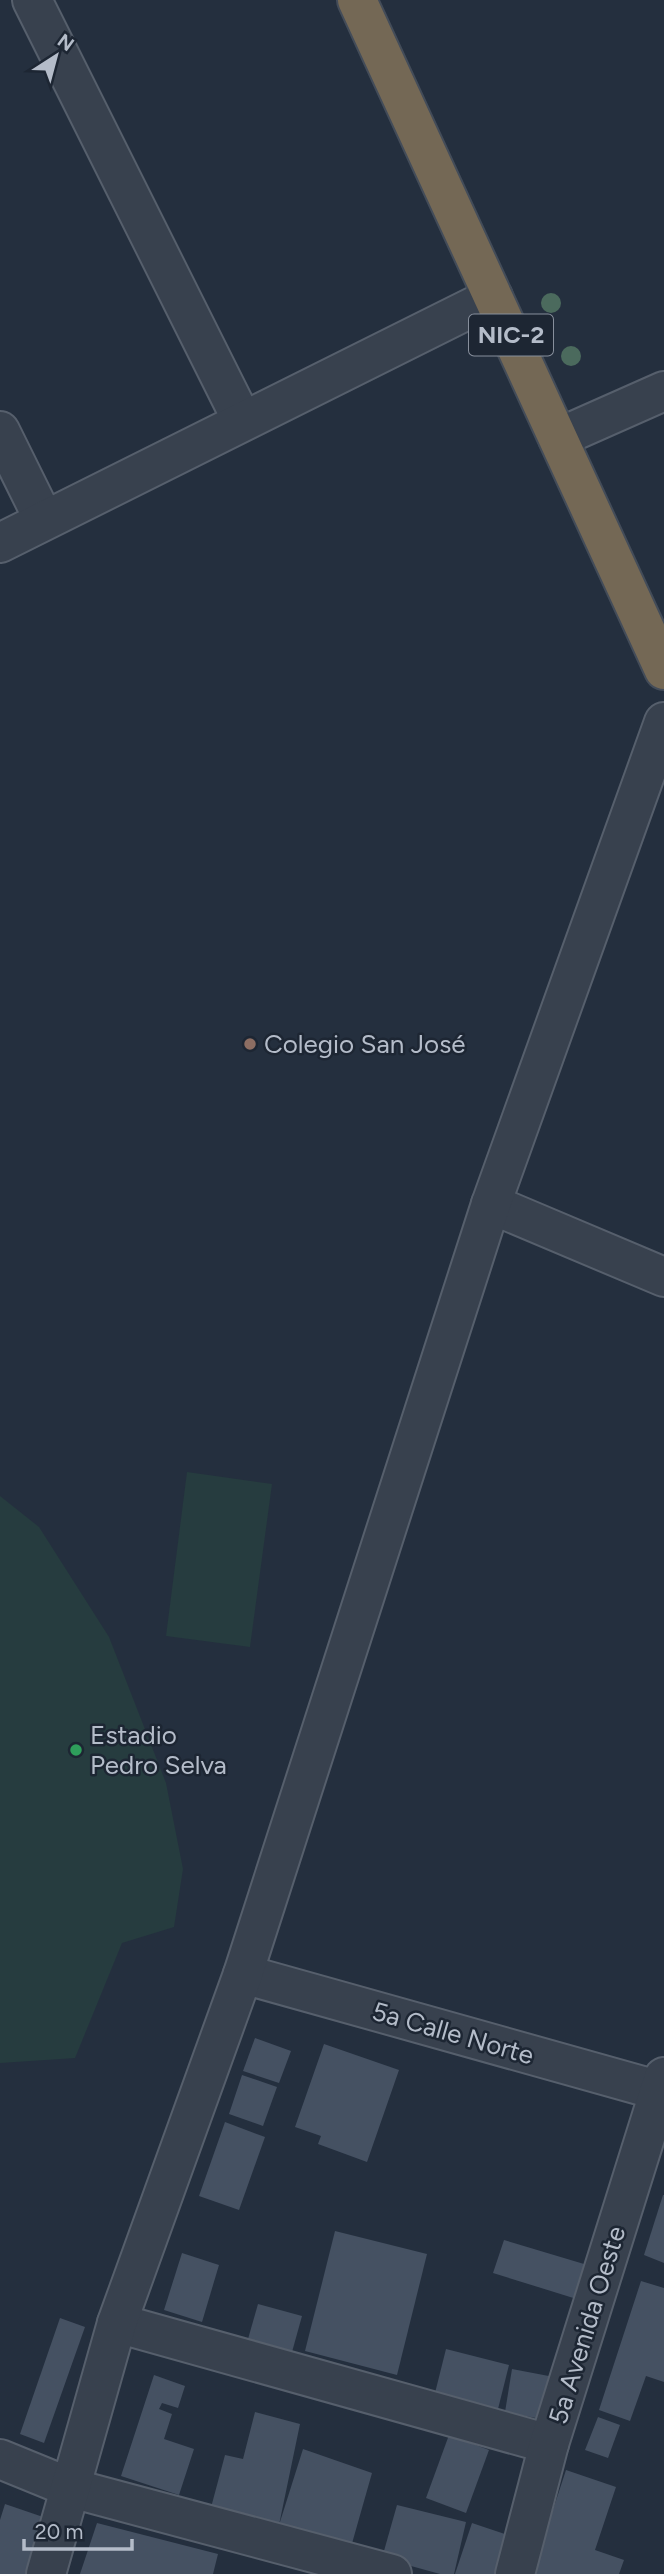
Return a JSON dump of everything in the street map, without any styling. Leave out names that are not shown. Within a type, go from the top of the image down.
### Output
[{"type":"highway","name":"NIC-2","points":[[357,0],[664,670]]},
{"type":"street","points":[[32,0],[242,420]]},
{"type":"street","points":[[0,543],[493,297]]},
{"type":"street","points":[[558,438],[664,391]]},
{"type":"street","points":[[0,431],[44,520]]},
{"type":"street","points":[[46,2574],[117,2323],[243,1974],[491,1204],[664,722]]},
{"type":"street","points":[[491,1204],[664,1277]]},
{"type":"street","name":"5a Calle Norte","points":[[243,1974],[662,2087]]},
{"type":"street","name":"5a Avenida Oeste","points":[[515,2574],[549,2444],[662,2087]]},
{"type":"street","points":[[117,2323],[549,2444]]},
{"type":"street","points":[[0,2459],[71,2488],[391,2574]]},
{"type":"green space","points":[[187,1472],[272,1484],[250,1647],[166,1636]]},
{"type":"green space","name":"Estadio Pedro Selva","points":[[0,1496],[39,1527],[109,1637],[166,1783],[183,1869],[174,1927],[122,1943],[75,2058],[0,2063]]},
{"type":"building","points":[[255,2038],[291,2051],[279,2083],[243,2071]]},
{"type":"building","points":[[324,2044],[399,2070],[367,2162],[318,2144],[321,2136],[295,2127]]},
{"type":"building","points":[[242,2075],[277,2087],[263,2126],[229,2114]]},
{"type":"building","points":[[225,2122],[265,2137],[239,2210],[199,2196]]},
{"type":"building","points":[[664,2195],[664,2263],[644,2255]]},
{"type":"building","points":[[335,2231],[427,2254],[397,2375],[305,2351]]},
{"type":"building","points":[[504,2240],[594,2267],[583,2301],[493,2273]]},
{"type":"building","points":[[182,2253],[219,2265],[202,2322],[164,2310]]},
{"type":"building","points":[[641,2281],[664,2288],[664,2382],[646,2376],[630,2421],[599,2410]]},
{"type":"building","points":[[258,2304],[302,2316],[292,2352],[248,2339]]},
{"type":"building","points":[[60,2318],[85,2327],[44,2443],[20,2434]]},
{"type":"building","points":[[446,2349],[509,2365],[498,2409],[435,2393]]},
{"type":"building","points":[[512,2369],[554,2377],[546,2420],[505,2412]]},
{"type":"building","points":[[154,2375],[185,2386],[178,2408],[162,2403],[159,2409],[172,2414],[164,2439],[194,2449],[179,2495],[121,2476]]},
{"type":"building","points":[[255,2412],[300,2424],[279,2525],[303,2449],[372,2473],[351,2547],[209,2515],[225,2455],[243,2459]]},
{"type":"building","points":[[598,2417],[620,2425],[608,2458],[585,2450]]},
{"type":"building","points":[[449,2435],[489,2450],[466,2513],[426,2498]]},
{"type":"building","points":[[566,2470],[616,2487],[595,2550],[624,2560],[619,2574],[532,2574]]},
{"type":"building","points":[[5,2504],[46,2518],[29,2574],[0,2574],[0,2520]]},
{"type":"building","points":[[397,2505],[466,2522],[454,2574],[440,2574],[382,2558]]},
{"type":"building","points":[[97,2523],[218,2554],[213,2574],[80,2574]]},
{"type":"building","points":[[472,2523],[511,2536],[499,2574],[455,2574]]},
{"type":"place","name":"Colegio San José","points":[[250,1044]]},
{"type":"place","name":"Estadio Pedro Selva","points":[[76,1750]]}]
